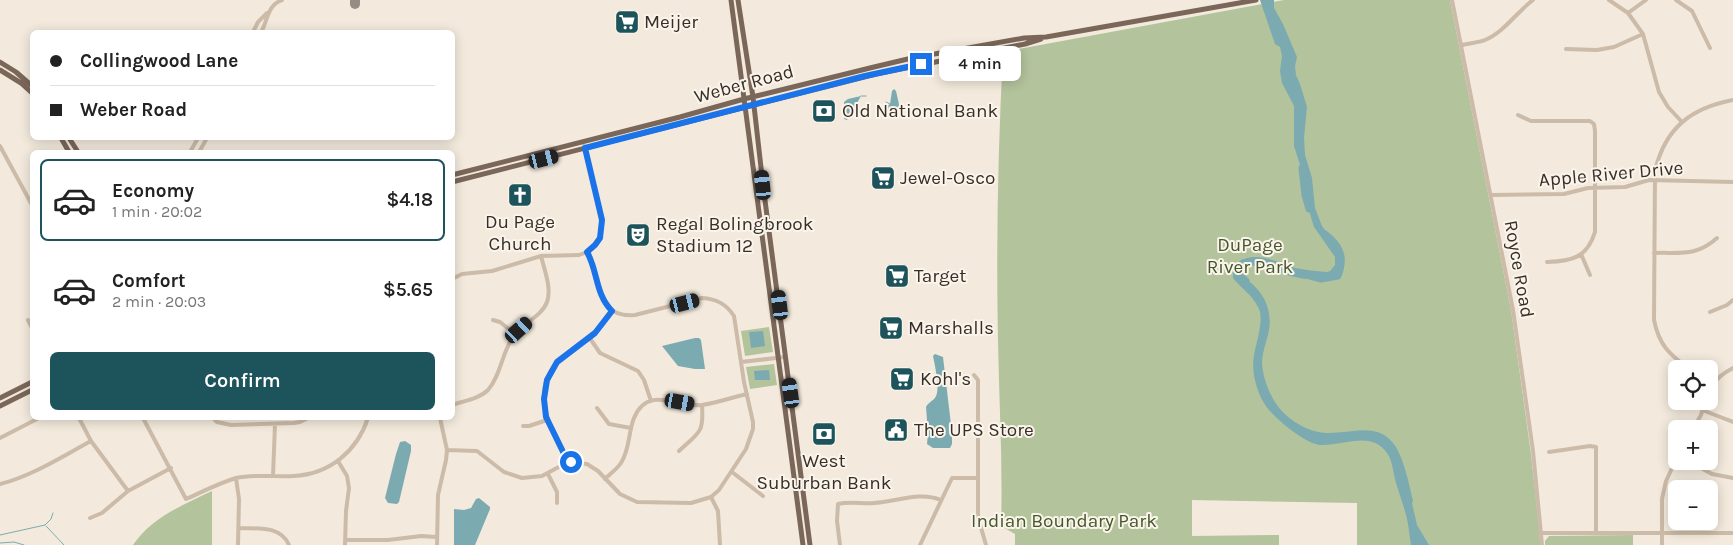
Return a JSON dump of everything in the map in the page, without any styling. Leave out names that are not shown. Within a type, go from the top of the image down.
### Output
[{"type":"main road","points":[[730,0],[803,545]]},
{"type":"main road","points":[[738,0],[753,97],[810,545]]},
{"type":"main road","name":"Weber Road","points":[[455,174],[744,99],[912,58],[1024,38],[1046,37],[1253,0]]},
{"type":"main road","name":"Weber Road","points":[[455,181],[883,72],[1025,44],[1046,37]]},
{"type":"main road","points":[[0,62],[30,84]]},
{"type":"main road","points":[[0,70],[30,91]]},
{"type":"main road","points":[[646,133],[649,129],[666,123],[669,120]]},
{"type":"main road","points":[[0,398],[30,383]]},
{"type":"main road","points":[[0,406],[30,391]]},
{"type":"street","points":[[254,30],[258,22],[276,2],[282,0]]},
{"type":"street","name":"Royce Road","points":[[1452,0],[1513,310],[1533,452],[1542,545]]},
{"type":"street","points":[[1462,45],[1483,41],[1492,36],[1533,0]]},
{"type":"street","points":[[1609,0],[1628,13],[1643,34],[1659,92],[1668,107],[1682,122]]},
{"type":"street","points":[[1628,13],[1646,0]]},
{"type":"street","points":[[1676,0],[1692,11],[1710,48]]},
{"type":"street","points":[[262,30],[269,12]]},
{"type":"street","points":[[1566,49],[1597,50],[1614,47],[1643,34]]},
{"type":"street","points":[[1677,360],[1671,356],[1659,339],[1654,320],[1654,180],[1657,162],[1662,151],[1682,122],[1711,105],[1733,100]]},
{"type":"street","points":[[1518,115],[1531,121],[1590,121],[1594,124],[1595,232],[1591,244],[1581,254],[1571,259],[1547,262]]},
{"type":"street","points":[[455,278],[462,274],[492,270],[541,256],[575,256],[587,252],[595,245],[600,238],[602,220],[583,141]]},
{"type":"street","points":[[0,146],[30,202]]},
{"type":"street","name":"Apple River Drive","points":[[1491,195],[1564,194],[1595,188],[1625,188],[1644,181],[1654,180],[1733,182]]},
{"type":"street","points":[[1654,253],[1696,251],[1704,249],[1717,238]]},
{"type":"street","points":[[447,450],[476,451],[504,472],[515,476],[535,478],[548,474],[568,462],[587,464],[620,494],[629,500],[637,502],[691,503],[711,497],[719,490],[732,472],[746,450],[752,435],[753,422],[734,316],[729,308],[713,299],[702,298],[636,315],[628,316],[612,311],[600,295],[593,265],[587,252]]},
{"type":"street","points":[[1581,254],[1590,275]]},
{"type":"street","points":[[455,404],[477,397],[489,389],[505,350],[515,334],[544,308],[547,302],[548,290],[541,256]]},
{"type":"street","points":[[1710,312],[1727,305],[1733,300]]},
{"type":"street","points":[[568,462],[547,420],[544,390],[550,374],[562,357],[600,328],[612,311]]},
{"type":"street","points":[[28,320],[30,324]]},
{"type":"street","points":[[493,320],[500,322],[515,334]]},
{"type":"street","points":[[589,337],[600,353],[638,371],[644,380],[651,400]]},
{"type":"street","points":[[741,362],[785,356]]},
{"type":"street","points":[[1718,378],[1733,368]]},
{"type":"street","points":[[974,375],[978,380],[978,517],[986,545]]},
{"type":"street","points":[[605,479],[619,466],[625,456],[635,416],[651,400],[666,399],[702,405],[747,394]]},
{"type":"street","points":[[679,451],[700,432],[703,421],[702,405]]},
{"type":"street","points":[[597,408],[609,424],[631,428]]},
{"type":"street","points":[[1697,420],[1702,410],[1733,422]]},
{"type":"street","points":[[0,438],[34,420]]},
{"type":"street","points":[[79,420],[91,440],[128,491]]},
{"type":"street","points":[[144,420],[171,468],[186,500],[236,478],[308,474],[322,470],[338,461],[357,441],[367,420]]},
{"type":"street","points":[[215,420],[224,424],[275,424],[304,420]]},
{"type":"street","points":[[437,545],[438,495],[447,450],[440,420]]},
{"type":"street","points":[[523,426],[530,426],[547,420]]},
{"type":"street","points":[[273,476],[275,424]]},
{"type":"street","points":[[0,484],[10,482],[30,473],[91,440]]},
{"type":"street","points":[[1549,452],[1590,446],[1596,447],[1596,533]]},
{"type":"street","points":[[338,461],[347,476],[349,488],[345,542],[437,536]]},
{"type":"street","points":[[90,518],[102,513],[128,491],[171,468]]},
{"type":"street","points":[[1662,545],[1662,499],[1666,481],[1671,470]]},
{"type":"street","points":[[1705,470],[1712,474],[1733,478]]},
{"type":"street","points":[[732,472],[763,496]]},
{"type":"street","points":[[548,474],[557,492],[557,503]]},
{"type":"street","points":[[236,478],[239,499],[238,545]]},
{"type":"street","points":[[920,545],[952,478],[978,478]]},
{"type":"street","points":[[840,545],[837,521],[838,504],[873,504],[925,496],[941,500]]},
{"type":"street","points":[[711,497],[718,511],[720,545]]},
{"type":"street","points":[[239,528],[273,530],[286,535],[289,545]]},
{"type":"street","points":[[1541,533],[1733,533]]},
{"type":"street","points":[[392,540],[392,545]]},
{"type":"green space","name":"DuPage River Park","points":[[1284,0],[1450,0],[1511,310],[1531,454],[1541,545],[1357,545],[1357,503],[1192,500],[1192,536],[1279,535],[1279,545],[1015,545],[1015,534],[1001,526],[1002,480],[997,232],[1003,52]]},
{"type":"green space","points":[[769,327],[773,352],[745,356],[741,331]]},
{"type":"green space","points":[[774,364],[777,385],[750,389],[746,367]]},
{"type":"green space","points":[[212,491],[212,545],[133,545],[159,519]]},
{"type":"green space","points":[[1633,535],[1633,545],[1545,545],[1545,541],[1549,536]]},
{"type":"water","points":[[1260,0],[1274,0],[1274,8],[1297,57],[1296,75],[1307,107],[1304,138],[1305,155],[1312,178],[1315,208],[1322,226],[1343,254],[1343,261],[1338,276],[1322,279],[1289,276],[1263,267],[1242,267],[1238,275],[1259,290],[1269,313],[1269,330],[1262,363],[1265,381],[1273,399],[1284,414],[1307,428],[1326,433],[1373,431],[1389,439],[1396,447],[1402,460],[1417,525],[1429,545],[1411,545],[1407,519],[1391,462],[1381,446],[1365,441],[1320,445],[1306,440],[1274,415],[1261,398],[1257,386],[1253,361],[1261,317],[1260,312],[1253,299],[1233,278],[1233,266],[1248,258],[1256,257],[1295,268],[1315,271],[1327,272],[1335,265],[1335,257],[1314,227],[1306,201],[1303,174],[1294,146],[1294,106],[1282,83],[1280,47],[1275,44]]},
{"type":"water","points":[[894,89],[901,113],[881,111],[890,104]]},
{"type":"water","points":[[861,96],[847,120],[844,119],[844,102]]},
{"type":"water","points":[[763,331],[765,346],[751,348],[749,332]]},
{"type":"water","points":[[695,338],[701,340],[705,369],[678,366],[662,346]]},
{"type":"water","points":[[935,354],[943,357],[952,433],[950,448],[933,448],[927,444],[926,407],[935,398],[938,388],[933,356]]},
{"type":"water","points":[[769,370],[770,380],[755,380],[754,371]]},
{"type":"water","points":[[405,441],[411,445],[411,451],[399,502],[397,504],[388,503],[385,498],[396,454],[400,442]]},
{"type":"water","points":[[479,498],[490,509],[475,545],[454,545],[454,509],[464,510],[471,508],[476,499]]},
{"type":"waterway","points":[[861,96],[866,96]]},
{"type":"waterway","points":[[886,102],[890,104]]},
{"type":"waterway","points":[[1302,168],[1305,195],[1309,209]]},
{"type":"waterway","points":[[1310,276],[1321,279],[1338,276],[1341,264],[1340,253],[1335,243],[1325,234]]},
{"type":"waterway","points":[[1246,281],[1240,276],[1243,263],[1249,263]]},
{"type":"waterway","points":[[0,535],[45,525],[51,519],[53,513]]},
{"type":"waterway","points":[[46,526],[64,545]]},
{"type":"waterway","points":[[0,543],[14,542],[24,545]]},
{"type":"place","name":"Meijer","points":[[627,22]]},
{"type":"place","name":"Old National Bank","points":[[824,111]]},
{"type":"place","name":"Jewel-Osco","points":[[883,178]]},
{"type":"place","name":"Du Page Church","points":[[520,195]]},
{"type":"place","name":"Regal Bolingbrook Stadium 12","points":[[638,235]]},
{"type":"place","name":"Target","points":[[897,276]]},
{"type":"place","name":"Marshalls","points":[[891,328]]},
{"type":"place","name":"Kohl's","points":[[902,379]]},
{"type":"place","name":"The UPS Store","points":[[896,430]]},
{"type":"place","name":"West Suburban Bank","points":[[824,434]]},
{"type":"route","points":[[571,462],[568,462],[547,420],[544,408],[544,390],[557,362],[595,333],[612,311],[600,295],[592,261],[587,252],[600,238],[602,220],[585,148],[865,76],[921,64]]},
{"type":"park label","name":"Indian Boundary Park","points":[[1064,521]]}]
